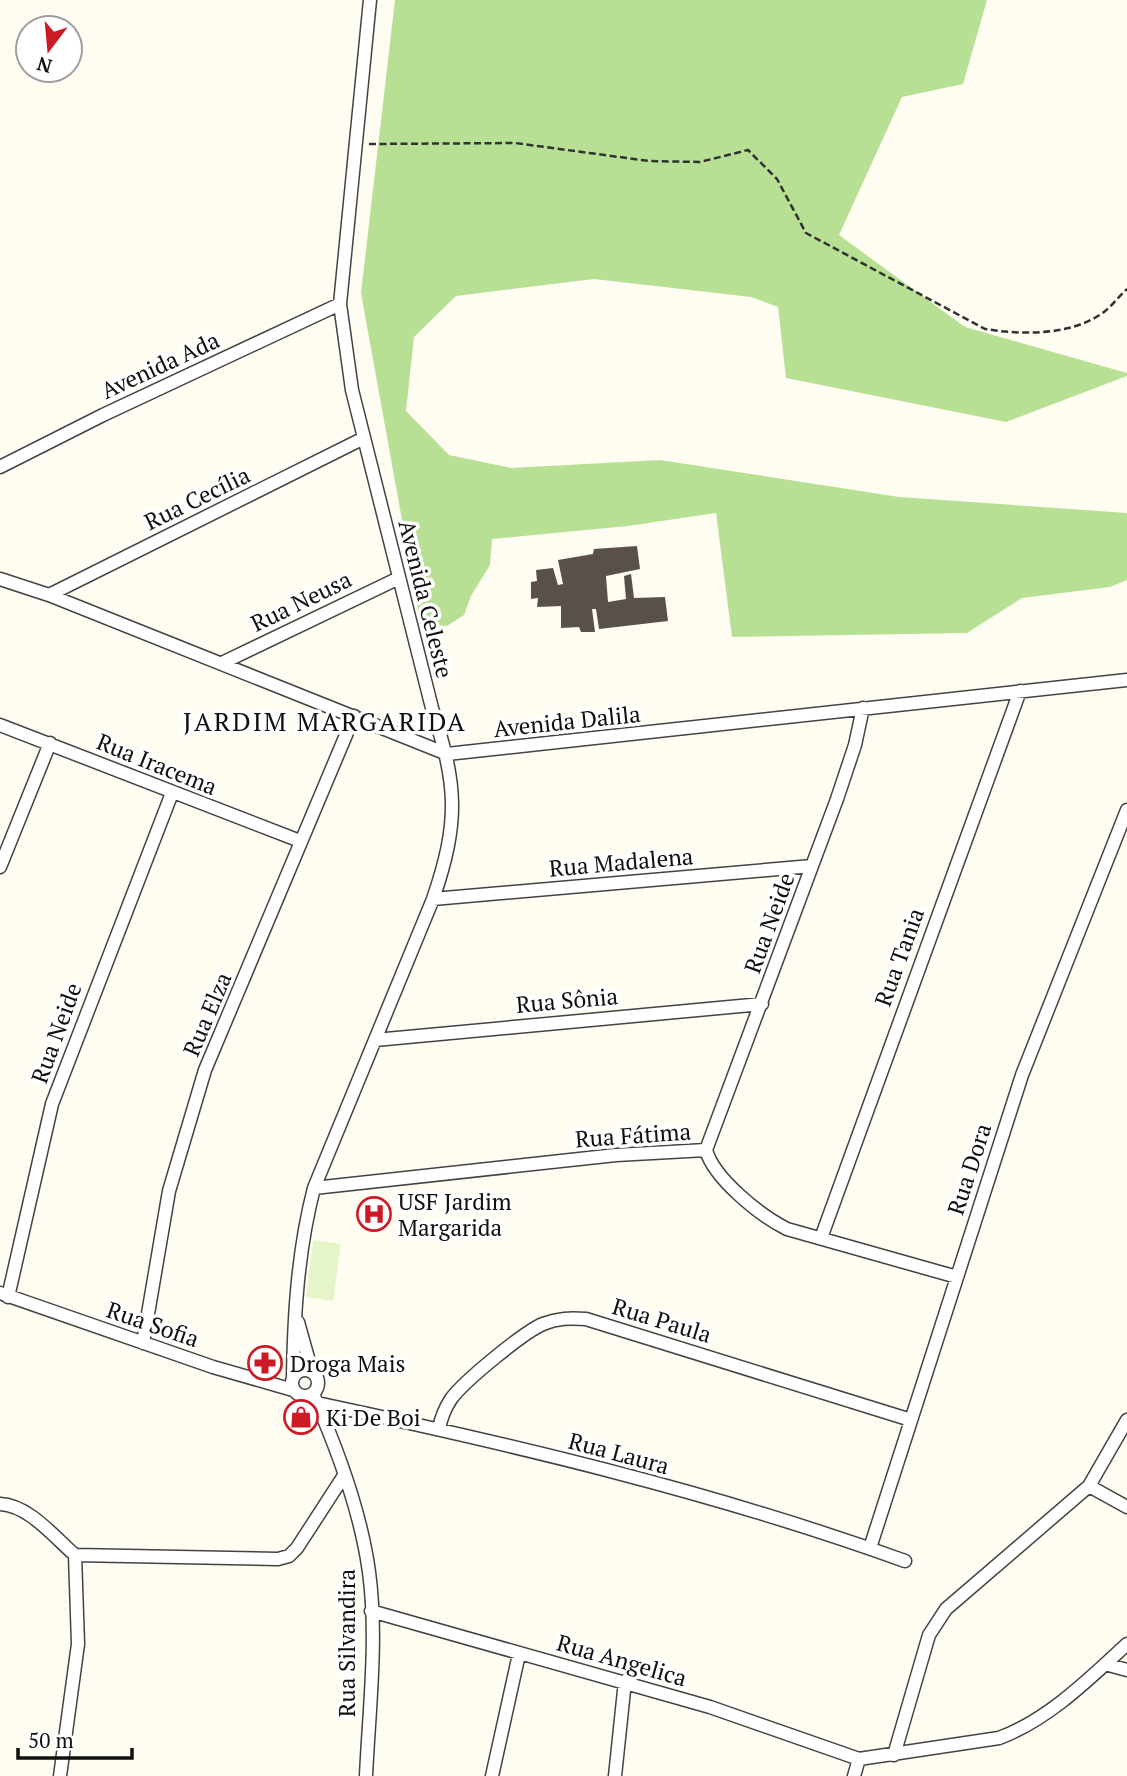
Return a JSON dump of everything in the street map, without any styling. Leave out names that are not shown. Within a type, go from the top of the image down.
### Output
[{"type":"street","name":"Avenida Celeste","points":[[293,1383],[295,1308],[303,1231],[314,1188],[433,898],[449,854],[453,821],[453,789],[447,754],[352,390],[340,304],[370,0]]},
{"type":"street","name":"Avenida Ada","points":[[0,467],[103,415],[340,304]]},
{"type":"street","name":"Rua Cecília","points":[[49,595],[364,438]]},
{"type":"street","name":"Rua Neusa","points":[[222,663],[399,578]]},
{"type":"street","name":"Avenida Dalila","points":[[0,579],[49,595],[447,754],[1127,680]]},
{"type":"street","name":"Rua Tania","points":[[821,1238],[1020,691]]},
{"type":"street","name":"Rua Neide","points":[[706,1150],[849,766],[863,708]]},
{"type":"street","name":"Rua Elza","points":[[143,1343],[169,1191],[205,1070],[354,716]]},
{"type":"street","name":"Rua Iracema","points":[[0,725],[300,841]]},
{"type":"street","points":[[0,867],[50,743]]},
{"type":"street","name":"Rua Neide","points":[[4,1295],[52,1104],[172,793]]},
{"type":"street","name":"Rua Dora","points":[[870,1548],[1022,1075],[1127,810]]},
{"type":"street","name":"Rua Madalena","points":[[433,898],[812,866]]},
{"type":"street","name":"Rua Sônia","points":[[375,1040],[762,1004]]},
{"type":"street","name":"Rua Fátima","points":[[314,1188],[616,1155],[706,1150],[709,1160],[741,1195],[771,1221],[957,1277]]},
{"type":"street","name":"Rua Sofia","points":[[4,1295],[143,1343],[293,1383]]},
{"type":"street","name":"Avenida Celeste","points":[[295,1308],[312,1372]]},
{"type":"street","name":"Rua Paula","points":[[439,1429],[442,1414],[452,1397],[541,1325],[561,1318],[586,1319],[911,1420]]},
{"type":"street","points":[[300,1371],[312,1372],[318,1382],[315,1398],[305,1397],[293,1383],[300,1371]]},
{"type":"street","name":"Rua Laura","points":[[315,1398],[658,1484],[905,1561]]},
{"type":"street","name":"Rua Silvandira","points":[[315,1398],[338,1454],[343,1477],[356,1509],[370,1573],[366,1776]]},
{"type":"street","points":[[894,1755],[929,1635],[946,1609],[1089,1486],[1127,1420]]},
{"type":"street","points":[[0,1504],[8,1504],[37,1521],[75,1555],[278,1559],[289,1556],[298,1548],[343,1477]]},
{"type":"street","points":[[1089,1486],[1127,1507]]},
{"type":"street","points":[[60,1776],[78,1644],[75,1555]]},
{"type":"street","name":"Rua Angelica","points":[[371,1611],[519,1654],[625,1681],[723,1711],[859,1759]]},
{"type":"street","points":[[854,1776],[859,1759],[1013,1733],[1039,1719],[1127,1644]]},
{"type":"street","points":[[492,1776],[519,1654]]},
{"type":"street","points":[[1105,1664],[1127,1670]]},
{"type":"street","points":[[615,1776],[625,1681]]},
{"type":"path","points":[[354,144],[515,143],[662,161],[700,162],[748,150],[777,179],[806,233],[985,329],[1009,332],[1055,331],[1103,313],[1127,289]]},
{"type":"green space","points":[[395,0],[987,0],[963,84],[902,97],[839,235],[965,327],[1127,373],[1127,376],[1006,422],[786,378],[778,307],[751,297],[594,279],[456,296],[414,337],[406,411],[449,455],[511,468],[660,460],[899,497],[1127,513],[1127,580],[1110,587],[1022,598],[967,633],[732,637],[716,513],[628,526],[492,539],[490,565],[471,596],[464,615],[447,626],[421,625],[361,293]]},
{"type":"green space","points":[[313,1240],[341,1244],[333,1301],[306,1297]]},
{"type":"building","points":[[637,546],[640,569],[606,576],[608,602],[626,599],[624,576],[631,574],[634,598],[665,597],[668,621],[599,629],[596,609],[592,609],[595,632],[581,632],[579,627],[561,628],[561,606],[537,607],[538,598],[531,599],[531,582],[537,581],[536,570],[553,568],[558,585],[563,584],[558,560],[593,554],[594,549]]},
{"type":"place","name":"USF Jardim Margarida","points":[[374,1214]]},
{"type":"place","name":"Droga Mais","points":[[265,1363]]},
{"type":"place","name":"Ki De Boi","points":[[301,1417]]},
{"type":"district","name":"JARDIM MARGARIDA","points":[[325,721]]}]
